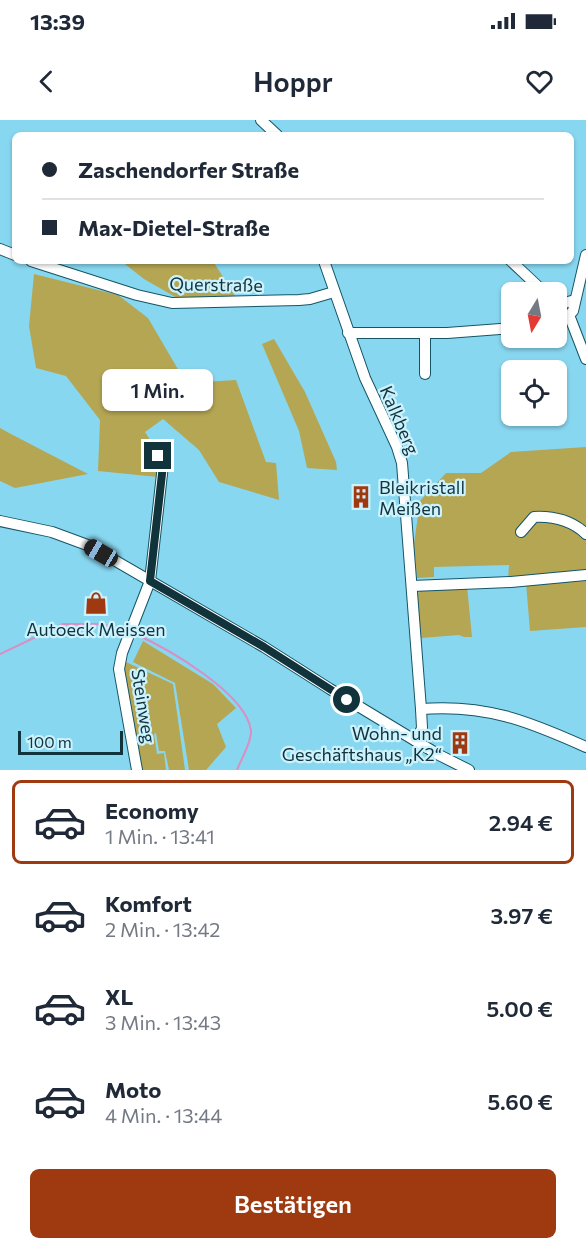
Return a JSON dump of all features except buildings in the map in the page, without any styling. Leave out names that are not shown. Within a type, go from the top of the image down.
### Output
[{"type":"street","points":[[261,120],[274,132]]},
{"type":"street","points":[[586,255],[573,311],[568,315],[586,359]]},
{"type":"street","name":"Querstraße","points":[[40,264],[137,295],[172,303],[310,300],[334,292]]},
{"type":"street","name":"Kalkberg","points":[[325,264],[365,378],[397,447],[402,463],[421,709],[422,732],[416,741]]},
{"type":"street","points":[[514,264],[533,282]]},
{"type":"street","points":[[567,302],[575,300]]},
{"type":"street","points":[[348,333],[467,332],[501,329]]},
{"type":"street","points":[[425,333],[425,374]]},
{"type":"street","name":"Steinweg","points":[[137,770],[120,678],[120,662],[150,581],[163,465],[158,456]]},
{"type":"street","points":[[521,532],[534,517],[550,516],[577,525],[586,534]]},
{"type":"street","points":[[0,521],[52,531],[90,546],[264,647],[465,769]]},
{"type":"street","points":[[412,586],[511,582],[586,575]]},
{"type":"street","points":[[421,709],[462,708],[501,714],[586,747]]},
{"type":"shaded area","points":[[125,264],[215,264],[235,296],[179,299],[144,279]]},
{"type":"shaded area","points":[[34,274],[118,295],[148,318],[186,383],[236,380],[266,462],[276,463],[279,500],[219,482],[199,450],[163,419],[145,432],[160,455],[158,477],[98,471],[100,420],[66,376],[36,368],[29,326]]},
{"type":"shaded area","points":[[274,339],[305,392],[336,462],[337,470],[307,468],[299,431],[262,344]]},
{"type":"shaded area","points":[[0,428],[88,474],[15,488],[0,481]]},
{"type":"shaded area","points":[[586,447],[586,578],[508,580],[509,565],[434,567],[434,577],[417,578],[414,544],[420,501],[446,473],[481,473],[511,452]]},
{"type":"shaded area","points":[[586,581],[586,627],[530,631],[526,583]]},
{"type":"shaded area","points":[[467,586],[472,637],[459,635],[421,638],[417,594],[423,588]]},
{"type":"shaded area","points":[[143,641],[213,684],[236,708],[217,724],[226,747],[206,770],[189,770],[175,683],[133,662]]},
{"type":"shaded area","points":[[126,662],[173,684],[185,770],[169,770],[165,751],[159,751],[156,733],[154,734],[157,754],[164,753],[166,770],[141,770],[124,667]]},
{"type":"waterway","points":[[0,654],[63,624],[101,624],[127,631]]},
{"type":"waterway","points":[[133,633],[202,673],[220,687],[246,716],[251,735],[237,770]]},
{"type":"place","name":"Bleikristall Meißen","points":[[361,497]]},
{"type":"place","name":"Autoeck Meissen","points":[[96,603]]},
{"type":"place","name":"Wohn- und Geschäftshaus „K2“","points":[[460,743]]},
{"type":"route","points":[[158,456],[163,465],[150,581],[264,647],[347,700]]}]
